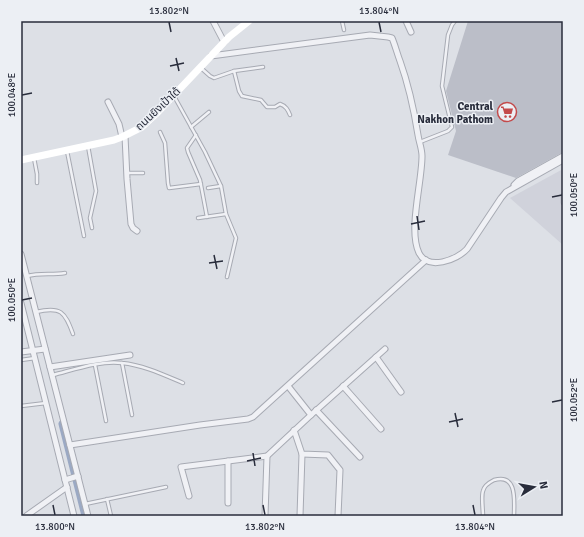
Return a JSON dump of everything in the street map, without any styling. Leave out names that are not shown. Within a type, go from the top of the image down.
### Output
[{"type":"main road","name":"ถนนยิงเป้าใต้","points":[[21,160],[124,137],[142,127],[174,96],[224,42],[249,21]]},
{"type":"street","points":[[213,21],[224,42]]},
{"type":"street","points":[[406,21],[411,32]]},
{"type":"street","points":[[211,56],[370,35],[388,37],[393,41],[415,110],[422,156],[414,233],[419,252],[426,260],[432,262],[454,259],[462,255],[501,198],[511,189],[536,172],[563,156]]},
{"type":"street","points":[[108,102],[124,137],[131,224],[137,231]]},
{"type":"street","points":[[536,172],[563,160]]},
{"type":"street","points":[[21,254],[88,516]]},
{"type":"street","points":[[70,445],[248,419],[253,417],[426,260]]},
{"type":"street","points":[[21,303],[23,321],[35,351],[35,358],[46,403],[67,479],[67,487],[74,516]]},
{"type":"street","points":[[21,352],[45,349]]},
{"type":"street","points":[[189,496],[181,467],[267,456],[310,415],[385,349]]},
{"type":"street","points":[[50,367],[130,355]]},
{"type":"street","points":[[376,357],[401,392]]},
{"type":"street","points":[[288,386],[310,415]]},
{"type":"street","points":[[343,386],[381,429]]},
{"type":"street","points":[[316,410],[360,457]]},
{"type":"street","points":[[294,430],[302,454],[300,516]]},
{"type":"street","points":[[302,454],[328,455],[340,470],[338,516]]},
{"type":"street","points":[[265,516],[267,456]]},
{"type":"street","points":[[228,461],[228,504]]},
{"type":"street","points":[[67,479],[77,476]]},
{"type":"street","points":[[26,516],[67,487]]},
{"type":"lane","points":[[342,21],[344,30]]},
{"type":"lane","points":[[420,142],[450,130],[452,127],[442,86],[448,35],[455,21]]},
{"type":"lane","points":[[200,67],[214,78],[234,72],[263,67]]},
{"type":"lane","points":[[234,72],[239,91],[242,96],[261,100],[267,107],[274,107],[280,104],[283,105],[287,108],[290,115]]},
{"type":"lane","points":[[174,96],[215,171],[221,186],[226,214],[236,238],[227,277]]},
{"type":"lane","points":[[191,127],[209,112]]},
{"type":"lane","points":[[160,132],[164,143],[169,188],[201,184]]},
{"type":"lane","points":[[196,135],[188,148],[188,152],[201,184],[207,217]]},
{"type":"lane","points":[[88,146],[96,191],[90,218],[92,228]]},
{"type":"lane","points":[[67,150],[84,236]]},
{"type":"lane","points":[[34,157],[37,183]]},
{"type":"lane","points":[[126,172],[143,173]]},
{"type":"lane","points":[[208,188],[221,186]]},
{"type":"lane","points":[[563,195],[563,203]]},
{"type":"lane","points":[[198,218],[226,214]]},
{"type":"lane","points":[[27,276],[65,273]]},
{"type":"lane","points":[[36,312],[50,310],[62,312],[68,320],[73,334]]},
{"type":"lane","points":[[21,360],[35,358]]},
{"type":"lane","points":[[122,363],[132,415]]},
{"type":"lane","points":[[52,375],[95,365],[122,363],[160,373],[183,383]]},
{"type":"lane","points":[[95,365],[106,421]]},
{"type":"lane","points":[[21,406],[46,403]]},
{"type":"lane","points":[[483,516],[483,491],[487,484],[502,479],[511,484],[514,489],[514,516]]},
{"type":"lane","points":[[85,504],[166,487]]},
{"type":"lane","points":[[107,499],[111,516]]},
{"type":"shaded area","points":[[563,169],[563,245],[510,198]]},
{"type":"building","name":"Central Nakhon Pathom","points":[[468,21],[563,21],[563,152],[516,178],[448,155],[456,131],[446,91]]},
{"type":"waterway","points":[[62,424],[85,516]]},
{"type":"place","name":"Central Nakhon Pathom","points":[[507,112]]}]
